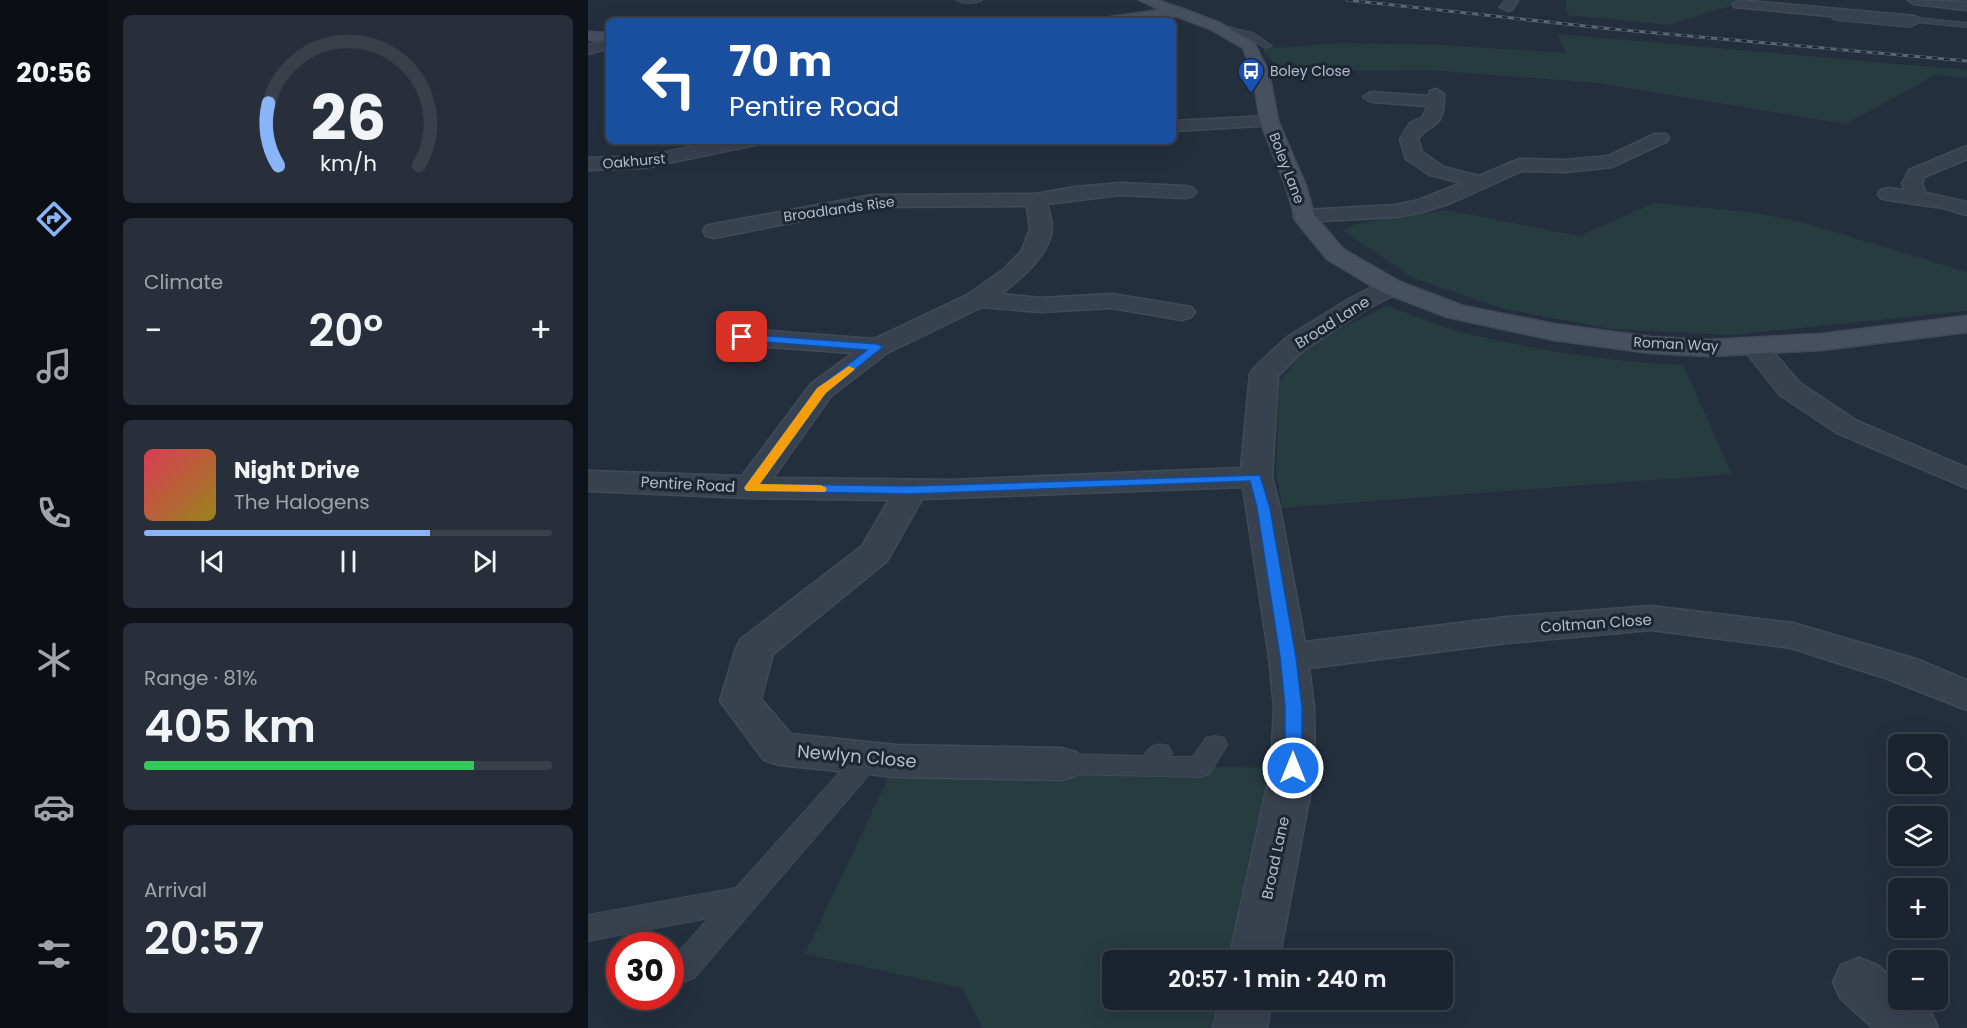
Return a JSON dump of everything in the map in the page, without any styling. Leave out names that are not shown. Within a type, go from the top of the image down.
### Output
[{"type":"street","points":[[1145,0],[1180,12]]},
{"type":"street","points":[[1875,16],[1880,0]]},
{"type":"street","points":[[1914,0],[1967,6]]},
{"type":"street","points":[[1739,4],[1912,19]]},
{"type":"street","points":[[1133,18],[1180,12]]},
{"type":"street","name":"Boley Lane","points":[[1180,12],[1259,46],[1269,121],[1296,186],[1304,216],[1335,254],[1391,287]]},
{"type":"street","points":[[588,36],[606,37]]},
{"type":"street","points":[[588,50],[606,44]]},
{"type":"street","points":[[1371,97],[1435,97],[1436,110],[1428,122],[1416,127],[1409,139],[1413,155],[1437,171],[1479,182]]},
{"type":"street","points":[[1176,126],[1269,121]]},
{"type":"street","points":[[1304,216],[1396,211],[1423,206],[1444,199],[1519,165],[1566,166],[1612,161],[1660,138]]},
{"type":"street","name":"Oakhurst","points":[[588,164],[644,162],[735,144]]},
{"type":"street","points":[[1918,197],[1912,184],[1916,174],[1953,160],[1966,144]]},
{"type":"street","name":"Broadlands Rise","points":[[714,231],[872,201],[1036,200],[1075,193],[1120,189],[1186,192]]},
{"type":"street","points":[[1888,194],[1918,197],[1967,208]]},
{"type":"street","points":[[750,488],[822,390],[878,347],[978,298],[1011,275],[1031,254],[1041,229],[1036,200]]},
{"type":"street","name":"Roman Way","points":[[1391,287],[1456,312],[1554,332],[1652,345],[1709,348],[1821,342],[1967,324]]},
{"type":"street","name":"Broad Lane","points":[[1256,950],[1293,768],[1294,707],[1264,508],[1256,477],[1264,374],[1295,344],[1358,304],[1391,287]]},
{"type":"street","points":[[978,298],[1040,305],[1112,301],[1182,312]]},
{"type":"street","points":[[742,337],[878,347]]},
{"type":"street","points":[[1754,346],[1790,389],[1847,427],[1967,479]]},
{"type":"street","name":"Pentire Road","points":[[588,481],[664,482],[750,488],[911,490],[1256,477]]},
{"type":"street","name":"Newlyn Close","points":[[911,490],[875,553],[755,648],[740,701],[779,749],[896,761],[1061,764]]},
{"type":"street","name":"Coltman Close","points":[[1288,657],[1507,630],[1651,618],[1793,636],[1902,669],[1967,696]]},
{"type":"street","points":[[1859,982],[1911,1028]]},
{"type":"street","points":[[1240,1028],[1244,1010]]},
{"type":"lane","points":[[960,0],[978,0]]},
{"type":"lane","points":[[1838,13],[1836,18],[1911,26],[1912,19],[1967,25]]},
{"type":"lane","points":[[1061,764],[1155,760],[1200,767],[1215,745]]},
{"type":"lane","points":[[684,967],[868,758]]},
{"type":"lane","points":[[588,928],[744,899]]},
{"type":"green space","points":[[1566,0],[1749,0],[1669,25],[1567,15]]},
{"type":"green space","points":[[1557,34],[1967,70],[1967,78],[1935,75],[1846,124],[1598,83],[1428,70],[1281,71],[1262,49],[1341,43],[1442,45],[1566,53]]},
{"type":"green space","points":[[1654,203],[1748,212],[1798,221],[1967,272],[1967,311],[1732,335],[1612,329],[1504,309],[1413,278],[1343,231],[1355,224],[1446,210],[1579,236]]},
{"type":"green space","points":[[1387,306],[1455,330],[1519,345],[1601,358],[1683,365],[1732,474],[1282,508],[1276,472],[1279,383],[1304,351],[1325,336]]},
{"type":"green space","points":[[896,761],[1293,768],[1256,950],[1102,950],[1102,1010],[1244,1010],[1240,1028],[983,1028],[962,988],[805,954]]},
{"type":"railway","points":[[1347,0],[1612,29],[1967,61]]},
{"type":"slow traffic","points":[[820,489],[750,488],[822,390],[849,369]]},
{"type":"place","name":"Boley Close","points":[[1251,94]]},
{"type":"route","points":[[742,337],[878,347],[822,390],[750,488],[911,490],[1256,477],[1264,508],[1288,657],[1294,707],[1293,768]]}]
